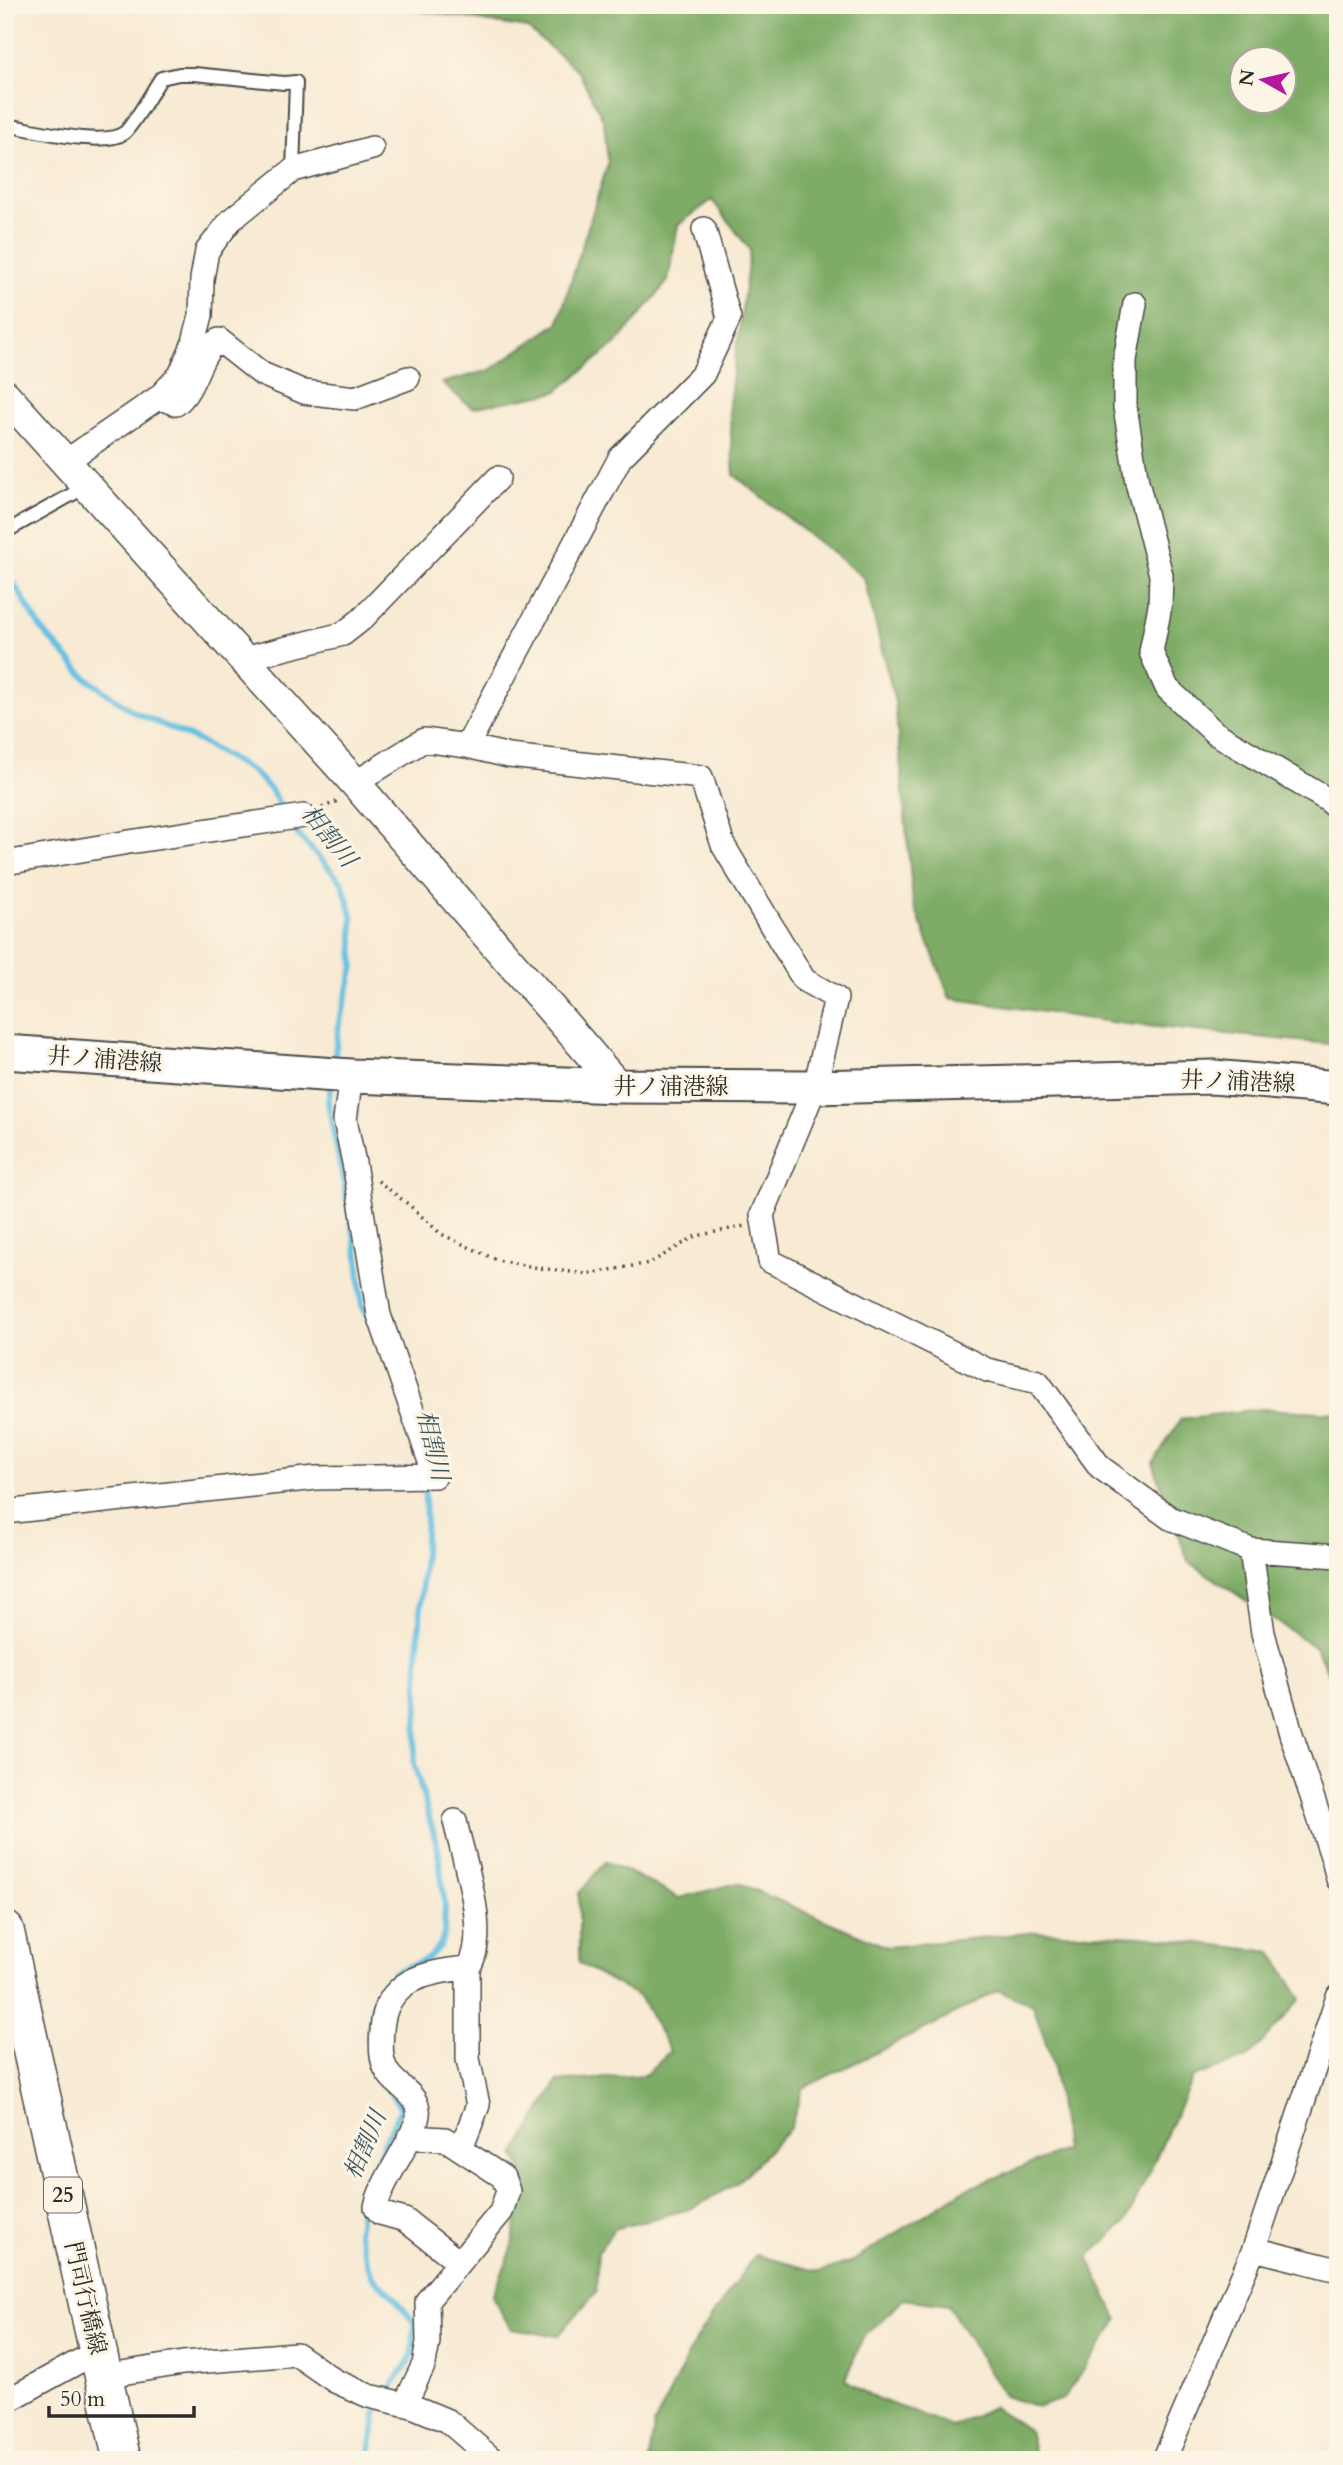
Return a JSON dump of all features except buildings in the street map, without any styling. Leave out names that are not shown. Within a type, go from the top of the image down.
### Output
[{"type":"main road","name":"井ノ浦港線","points":[[5,1052],[351,1076],[618,1086],[815,1087],[1213,1077],[1338,1088]]},
{"type":"main road","name":"門司行橋線","points":[[5,1930],[122,2460]]},
{"type":"street","points":[[65,462],[159,397],[180,375],[194,342],[201,315],[202,279],[207,251],[231,220],[293,170],[372,148]]},
{"type":"street","points":[[467,746],[620,458],[703,374],[729,318],[704,229]]},
{"type":"street","points":[[1135,303],[1125,360],[1125,407],[1137,482],[1161,575],[1160,606],[1151,652],[1167,688],[1215,733],[1328,800],[1338,809]]},
{"type":"street","points":[[159,397],[176,404],[187,396],[210,346],[219,340],[262,374],[304,392],[355,398],[408,378]]},
{"type":"street","points":[[5,395],[359,787],[618,1086]]},
{"type":"street","points":[[243,659],[344,634],[362,620],[498,478]]},
{"type":"street","points":[[359,787],[424,740],[509,756],[701,777],[723,845],[804,980],[836,998],[815,1087],[762,1215],[761,1222],[770,1261],[987,1370],[1038,1382],[1100,1467],[1170,1518],[1251,1550],[1338,1556]]},
{"type":"street","points":[[5,863],[304,816]]},
{"type":"street","points":[[5,1512],[316,1478],[435,1476],[379,1315],[355,1163],[345,1120],[351,1076]]},
{"type":"street","points":[[1251,1550],[1263,1633],[1291,1734],[1338,1879]]},
{"type":"street","points":[[455,1821],[477,1930],[475,1958],[468,1968],[468,2059],[478,2105],[461,2149]]},
{"type":"street","points":[[459,2262],[405,2220],[380,2213],[376,2207],[383,2184],[417,2123],[418,2108],[411,2096],[395,2083],[384,2067],[381,2044],[387,2004],[400,1987],[432,1971],[468,1968]]},
{"type":"street","points":[[1164,2460],[1254,2249],[1338,1997]]},
{"type":"street","points":[[405,2404],[424,2364],[428,2342],[426,2301],[501,2212],[508,2191],[503,2177],[445,2139],[409,2137]]},
{"type":"street","points":[[1254,2249],[1338,2270]]},
{"type":"street","points":[[5,2402],[101,2364],[183,2363],[296,2354],[335,2381],[369,2396],[405,2404],[448,2421],[494,2460]]},
{"type":"lane","points":[[5,125],[88,139],[112,138],[125,132],[161,78],[194,74],[296,82],[293,170]]},
{"type":"lane","points":[[5,533],[87,486]]},
{"type":"path","points":[[304,816],[359,787]]},
{"type":"path","points":[[355,1163],[408,1204],[441,1234],[497,1260],[539,1268],[587,1274],[650,1263],[696,1236],[761,1222]]},
{"type":"green space","points":[[384,5],[1338,5],[1338,1045],[1117,1023],[950,998],[913,903],[895,702],[864,578],[734,475],[729,404],[750,250],[712,200],[678,225],[668,281],[618,342],[556,392],[472,408],[442,383],[490,370],[558,323],[608,163],[604,121],[578,71],[527,28]]},
{"type":"green space","points":[[1259,1409],[1338,1413],[1338,1693],[1316,1648],[1188,1561],[1153,1463],[1181,1419]]},
{"type":"green space","points":[[606,1861],[679,1898],[738,1883],[887,1947],[1037,1932],[1141,1936],[1272,1952],[1301,1999],[1249,2057],[1193,2077],[1126,2222],[1088,2257],[1118,2320],[1063,2399],[1038,2407],[1004,2396],[948,2305],[903,2299],[863,2338],[845,2379],[870,2396],[952,2426],[993,2407],[1029,2430],[1036,2460],[649,2460],[654,2425],[696,2339],[755,2255],[820,2272],[853,2261],[962,2191],[1065,2150],[1053,2065],[1033,2005],[998,1990],[945,2019],[803,2088],[790,2128],[737,2183],[693,2208],[614,2229],[598,2252],[596,2292],[558,2336],[511,2329],[492,2296],[511,2252],[525,2177],[515,2155],[557,2082],[645,2075],[670,2051],[641,1998],[579,1963],[579,1893]]},
{"type":"waterway","name":"相割川","points":[[5,569],[42,630],[86,678],[134,712],[199,741],[253,772],[271,790],[286,815]]},
{"type":"waterway","name":"相割川","points":[[292,824],[298,835],[342,882],[352,915],[354,966],[339,1025],[333,1067]]},
{"type":"waterway","name":"相割川","points":[[331,1084],[328,1103],[358,1256],[362,1305],[371,1323]]},
{"type":"waterway","name":"相割川","points":[[376,2070],[369,2058],[369,2026],[373,2006],[393,1973],[429,1958],[440,1945],[444,1934],[445,1906],[438,1849],[414,1763],[426,1519],[424,1482]]},
{"type":"waterway","name":"相割川","points":[[383,2082],[401,2108],[362,2200],[358,2232],[372,2277],[393,2295],[415,2324],[412,2355],[387,2395]]},
{"type":"waterway","name":"相割川","points":[[369,2460],[376,2413],[381,2404]]}]
